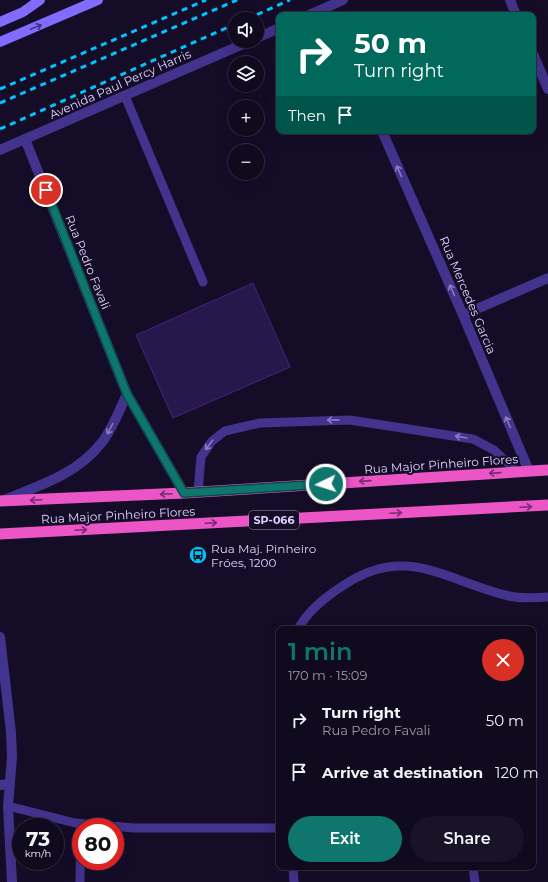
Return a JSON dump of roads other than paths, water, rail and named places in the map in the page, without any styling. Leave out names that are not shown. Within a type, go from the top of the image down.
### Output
[{"type":"highway","name":"Rua Major Pinheiro Flores","points":[[0,501],[184,493],[548,470]]},
{"type":"highway","name":"Rua Major Pinheiro Flores","points":[[0,534],[548,505]]},
{"type":"main road","points":[[0,22],[22,12],[40,0]]},
{"type":"main road","points":[[0,42],[98,0]]},
{"type":"street","points":[[329,11],[343,0]]},
{"type":"street","points":[[510,0],[515,12]]},
{"type":"street","points":[[264,35],[276,29]]},
{"type":"street","name":"Avenida Paul Percy Harris","points":[[0,150],[234,48]]},
{"type":"street","points":[[536,61],[548,89]]},
{"type":"street","name":"Rua Mercedes Garcia","points":[[383,134],[463,314],[528,471]]},
{"type":"street","name":"Rua Pedro Favali","points":[[25,139],[127,394],[184,493]]},
{"type":"street","points":[[463,314],[548,278]]},
{"type":"street","points":[[0,501],[58,478],[84,462],[104,440],[127,394]]},
{"type":"street","points":[[0,637],[11,732],[5,784],[4,808],[12,882]]},
{"type":"lane","points":[[125,96],[203,282]]},
{"type":"lane","points":[[198,492],[201,457],[212,441],[225,431],[260,423],[350,420],[473,439],[494,450],[517,472]]},
{"type":"lane","points":[[300,626],[312,610],[329,595],[356,577],[396,566],[419,567],[438,571],[509,596],[528,598],[548,597]]},
{"type":"lane","points":[[4,808],[72,822]]},
{"type":"lane","points":[[124,827],[276,828]]},
{"type":"lane","points":[[80,870],[80,882]]},
{"type":"lane","points":[[293,870],[294,882]]},
{"type":"lane","points":[[473,870],[475,882]]},
{"type":"railway","points":[[0,89],[206,0]]},
{"type":"railway","points":[[0,103],[237,0]]},
{"type":"railway","points":[[263,12],[290,0]]},
{"type":"railway","points":[[0,129],[228,27]]},
{"type":"place","name":"Rua Maj. Pinheiro Fróes, 1200","points":[[198,555]]}]
